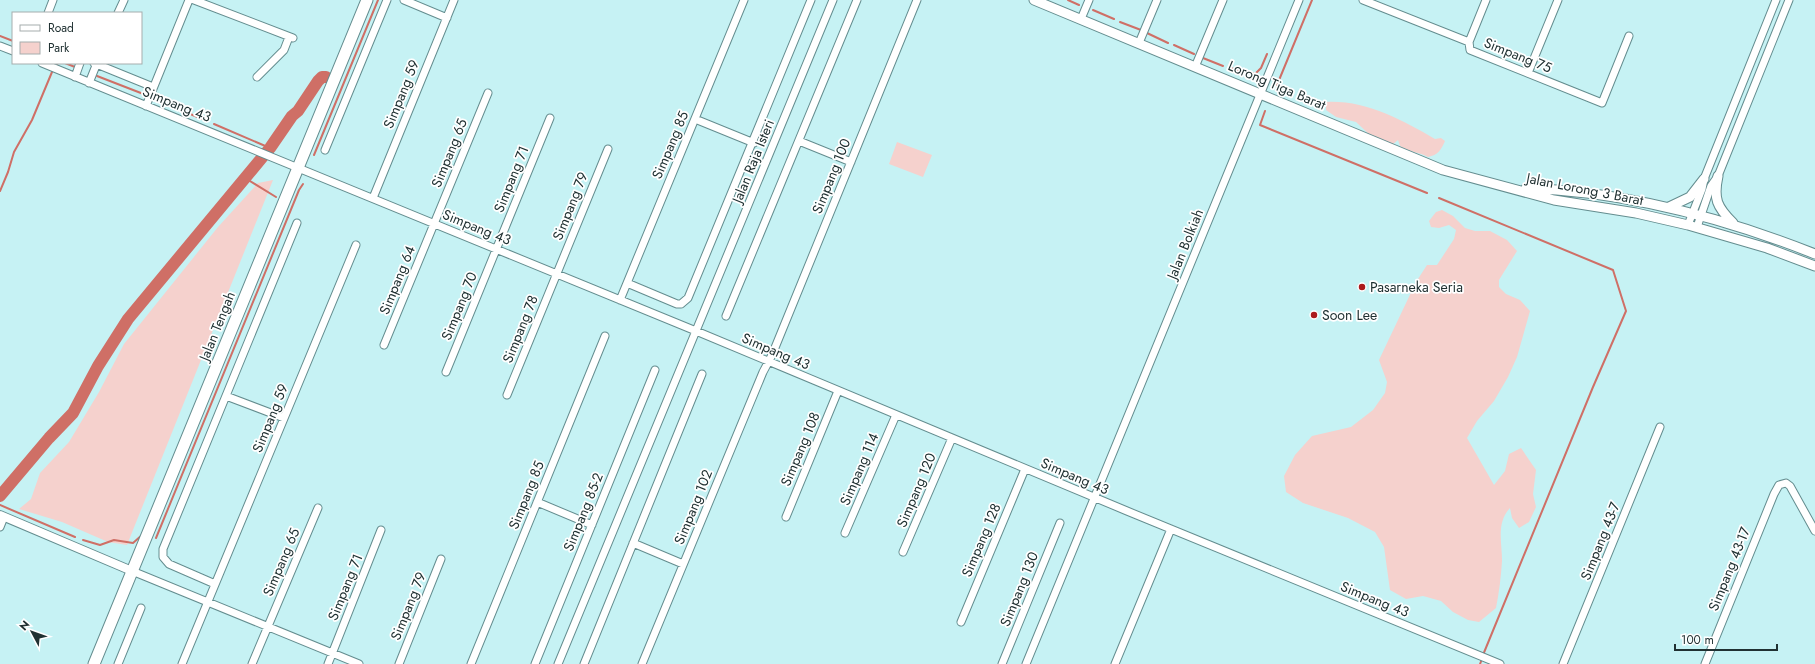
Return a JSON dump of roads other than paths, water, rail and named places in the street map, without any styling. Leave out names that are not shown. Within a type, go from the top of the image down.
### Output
[{"type":"main road","name":"Jalan Tengah","points":[[94,664],[367,0]]},
{"type":"main road","name":"Lorong Tiga Barat","points":[[1034,0],[1052,3],[1081,19],[1139,44],[1443,170],[1511,188]]},
{"type":"main road","points":[[1718,176],[1715,188],[1719,208],[1733,224]]},
{"type":"main road","points":[[1669,207],[1690,197],[1704,179]]},
{"type":"main road","name":"Jalan Lorong 3 Barat","points":[[1511,188],[1556,189],[1618,198],[1697,213],[1773,237],[1815,254]]},
{"type":"main road","name":"Jalan Lorong 3 Barat","points":[[1511,188],[1554,200],[1636,213],[1692,226],[1767,248],[1815,266]]},
{"type":"street","points":[[48,12],[53,0]]},
{"type":"street","points":[[118,12],[124,0]]},
{"type":"street","points":[[146,106],[189,0]]},
{"type":"street","points":[[194,0],[291,38],[284,50],[257,77]]},
{"type":"street","points":[[325,150],[387,0]]},
{"type":"street","points":[[404,0],[447,18]]},
{"type":"street","name":"Simpang 59","points":[[373,198],[454,0]]},
{"type":"street","name":"Simpang 85","points":[[620,300],[744,0]]},
{"type":"street","points":[[627,283],[677,304],[685,302],[693,289],[754,143],[811,0]]},
{"type":"street","name":"Jalan Raja Isteri","points":[[558,664],[833,0]]},
{"type":"street","points":[[726,316],[857,0]]},
{"type":"street","name":"Simpang 100","points":[[768,361],[918,0]]},
{"type":"street","points":[[1081,19],[1089,0]]},
{"type":"street","points":[[1139,44],[1157,0]]},
{"type":"street","points":[[1195,67],[1223,0]]},
{"type":"street","name":"Jalan Bolkiah","points":[[1026,664],[1298,0]]},
{"type":"street","name":"Simpang 75","points":[[1363,0],[1469,42],[1470,50],[1602,103],[1628,36]]},
{"type":"street","points":[[1469,42],[1486,0]]},
{"type":"street","points":[[1528,73],[1558,0]]},
{"type":"street","points":[[1697,213],[1704,179],[1776,0]]},
{"type":"street","points":[[1692,226],[1711,186],[1718,176],[1789,0]]},
{"type":"street","points":[[0,46],[12,51]]},
{"type":"street","name":"Simpang 43","points":[[44,64],[696,331],[1095,498],[1500,664]]},
{"type":"street","points":[[75,77],[80,64]]},
{"type":"street","points":[[90,82],[96,64]]},
{"type":"street","points":[[98,64],[153,87]]},
{"type":"street","name":"Simpang 65","points":[[434,224],[488,92]]},
{"type":"street","name":"Simpang 71","points":[[496,249],[550,118]]},
{"type":"street","points":[[695,119],[754,143]]},
{"type":"street","points":[[799,141],[851,162]]},
{"type":"street","name":"Simpang 79","points":[[557,274],[608,149]]},
{"type":"street","points":[[215,584],[169,564],[163,557],[163,549],[297,223]]},
{"type":"street","name":"Simpang 64","points":[[384,345],[434,224]]},
{"type":"street","name":"Simpang 59","points":[[182,664],[356,245]]},
{"type":"street","name":"Simpang 70","points":[[446,372],[496,249]]},
{"type":"street","name":"Simpang 78","points":[[507,395],[557,274]]},
{"type":"street","name":"Simpang 85","points":[[471,664],[605,336]]},
{"type":"street","name":"Simpang 102","points":[[642,664],[768,361]]},
{"type":"street","name":"Simpang 85-2","points":[[535,664],[655,370]]},
{"type":"street","points":[[584,664],[702,374]]},
{"type":"street","name":"Simpang 108","points":[[786,517],[838,391]]},
{"type":"street","points":[[226,396],[284,418]]},
{"type":"street","name":"Simpang 114","points":[[845,533],[896,415]]},
{"type":"street","name":"Simpang 43-7","points":[[1563,664],[1660,428]]},
{"type":"street","name":"Simpang 120","points":[[903,552],[952,438]]},
{"type":"street","name":"Simpang 128","points":[[961,622],[1025,469]]},
{"type":"street","name":"Simpang 43-17","points":[[1705,664],[1779,485],[1786,483],[1790,486],[1815,531]]},
{"type":"street","points":[[537,502],[592,525]]},
{"type":"street","name":"Simpang 65","points":[[268,626],[318,508]]},
{"type":"street","points":[[0,527],[2,516],[359,664]]},
{"type":"street","name":"Simpang 130","points":[[1002,664],[1060,523]]},
{"type":"street","points":[[1115,664],[1171,529]]},
{"type":"street","name":"Simpang 71","points":[[332,653],[381,530]]},
{"type":"street","points":[[633,543],[683,564]]},
{"type":"street","name":"Simpang 79","points":[[399,664],[441,559]]},
{"type":"street","points":[[118,664],[141,608]]},
{"type":"street","points":[[252,664],[268,626]]},
{"type":"street","points":[[328,664],[332,653]]},
{"type":"waterway","points":[[314,155],[378,0]]},
{"type":"waterway","points":[[1068,0],[1079,5]]},
{"type":"waterway","points":[[1277,85],[1312,0]]},
{"type":"waterway","points":[[1093,10],[1114,19]]},
{"type":"waterway","points":[[1120,22],[1141,30]]},
{"type":"waterway","points":[[1147,33],[1168,43]]},
{"type":"waterway","points":[[0,36],[12,41]]},
{"type":"waterway","points":[[1174,45],[1194,54]]},
{"type":"waterway","points":[[1230,68],[1255,74],[1261,68],[1267,54]]},
{"type":"waterway","points":[[1203,58],[1223,66]]},
{"type":"waterway","points":[[68,64],[75,67]]},
{"type":"waterway","points":[[0,191],[14,152],[32,120],[52,72]]},
{"type":"waterway","points":[[97,76],[146,95]]},
{"type":"waterway","points":[[0,496],[49,438],[73,413],[98,366],[128,319],[270,148],[292,116],[298,111],[318,81],[322,77],[326,77]]},
{"type":"waterway","points":[[164,103],[207,121]]},
{"type":"waterway","points":[[1265,111],[1260,125],[1427,193]]},
{"type":"waterway","points":[[214,124],[270,148]]},
{"type":"waterway","points":[[245,178],[276,197]]},
{"type":"waterway","points":[[156,538],[299,190],[303,184]]},
{"type":"waterway","points":[[1439,198],[1613,270],[1626,311],[1593,387],[1483,655]]},
{"type":"waterway","points":[[0,505],[75,537]]},
{"type":"waterway","points":[[83,540],[100,545],[114,540],[133,543],[142,535]]},
{"type":"waterway","points":[[1480,664],[1482,659]]},
{"type":"place","name":"Pasarneka Seria","points":[[1362,287]]},
{"type":"place","name":"Soon Lee","points":[[1314,315]]}]
